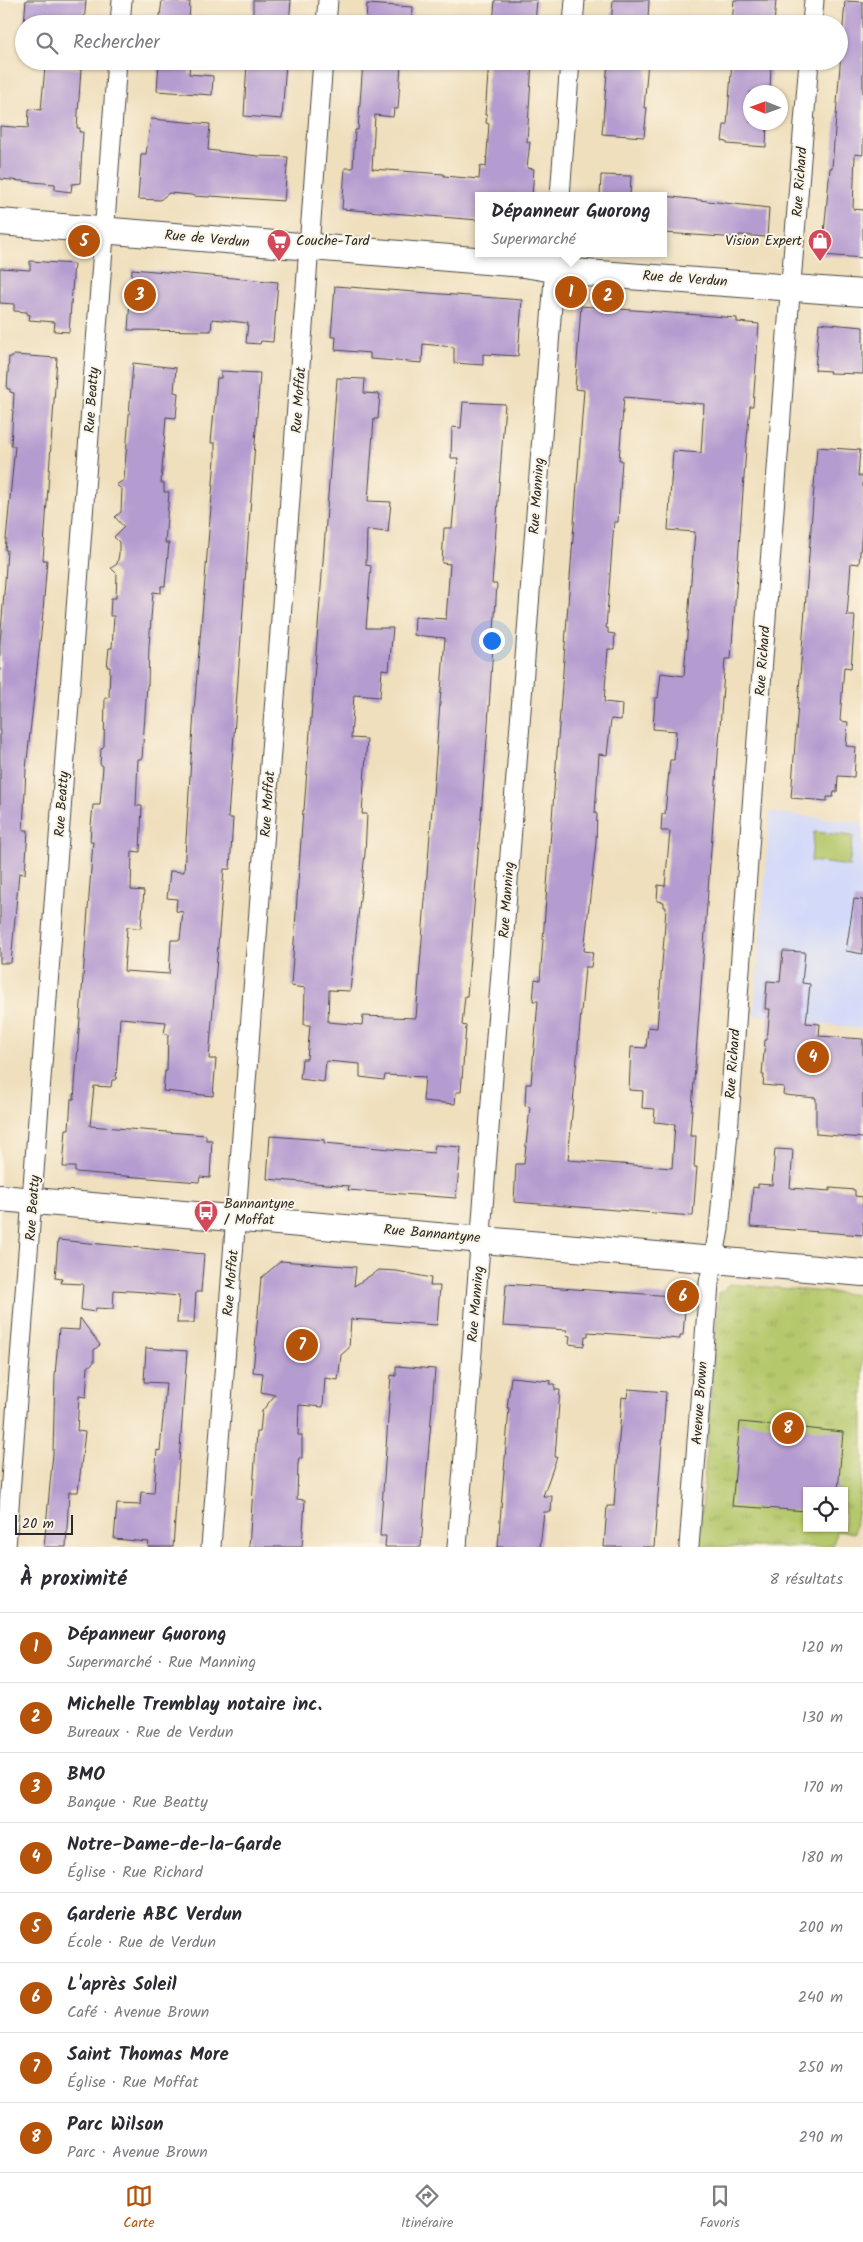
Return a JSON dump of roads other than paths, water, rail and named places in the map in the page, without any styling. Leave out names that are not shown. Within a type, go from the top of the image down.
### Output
[{"type":"street","points":[[121,15],[122,0]]},
{"type":"street","points":[[327,15],[328,0]]},
{"type":"street","points":[[573,15],[574,0]]},
{"type":"street","points":[[813,15],[814,0]]},
{"type":"street","name":"Rue Beatty","points":[[6,1547],[116,70]]},
{"type":"street","name":"Rue Moffat","points":[[211,1547],[322,70]]},
{"type":"street","points":[[560,192],[569,70]]},
{"type":"street","name":"Rue Richard","points":[[714,1259],[719,1229],[728,1132],[808,70]]},
{"type":"street","name":"Rue de Verdun","points":[[0,222],[310,248],[475,257]]},
{"type":"street","name":"Rue de Verdun","points":[[480,257],[555,261],[572,272],[863,293]]},
{"type":"street","name":"Rue Manning","points":[[458,1547],[555,261]]},
{"type":"street","name":"Rue Bannantyne","points":[[0,1198],[863,1272]]},
{"type":"street","name":"Avenue Brown","points":[[689,1547],[709,1283],[714,1259]]},
{"type":"place","name":"Garderie ABC Verdun","points":[[84,241]]},
{"type":"place","name":"Couche-Tard","points":[[279,262]]},
{"type":"place","name":"Vision Expert","points":[[820,262]]},
{"type":"place","name":"Dépanneur Guorong","points":[[571,292]]},
{"type":"place","name":"BMO","points":[[140,295]]},
{"type":"place","name":"Michelle Tremblay notaire inc.","points":[[608,296]]},
{"type":"place","name":"Notre-Dame-de-la-Garde","points":[[813,1057]]},
{"type":"place","name":"Bannantyne / Moffat","points":[[206,1233]]},
{"type":"place","name":"L'après Soleil","points":[[683,1296]]},
{"type":"place","name":"Saint Thomas More","points":[[302,1345]]},
{"type":"place","name":"Parc Wilson","points":[[788,1428]]}]
